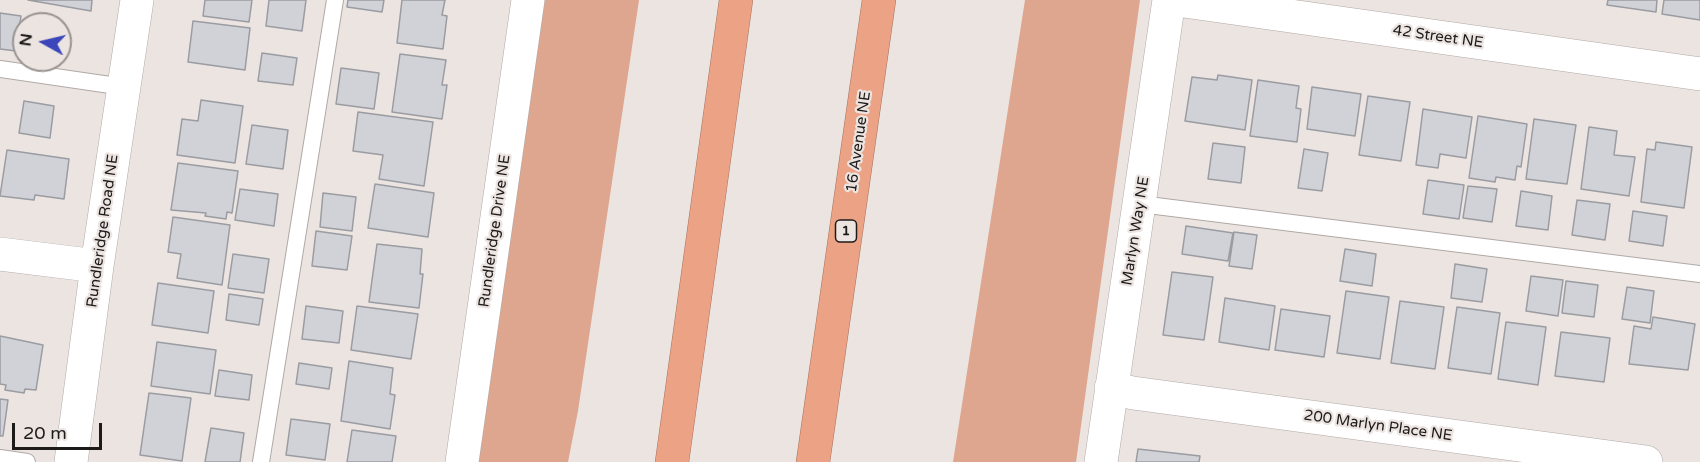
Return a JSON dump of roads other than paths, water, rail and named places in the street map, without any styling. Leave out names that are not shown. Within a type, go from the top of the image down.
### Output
[{"type":"highway","points":[[672,462],[736,0]]},
{"type":"highway","name":"16 Avenue NE","points":[[813,462],[879,0]]},
{"type":"street","name":"Rundleridge Road NE","points":[[71,462],[97,266],[137,0]]},
{"type":"street","name":"Rundleridge Drive NE","points":[[462,462],[528,0]]},
{"type":"street","name":"Marlyn Way NE","points":[[1101,462],[1169,0]]},
{"type":"street","name":"42 Street NE","points":[[1177,0],[1700,74]]},
{"type":"street","points":[[0,254],[97,266]]},
{"type":"street","name":"200 Marlyn Place NE","points":[[1111,388],[1133,393],[1646,462]]},
{"type":"lane","points":[[261,462],[334,0]]},
{"type":"lane","points":[[0,69],[124,87]]},
{"type":"lane","points":[[1140,204],[1700,274]]},
{"type":"lane","points":[[0,458],[27,462]]}]
